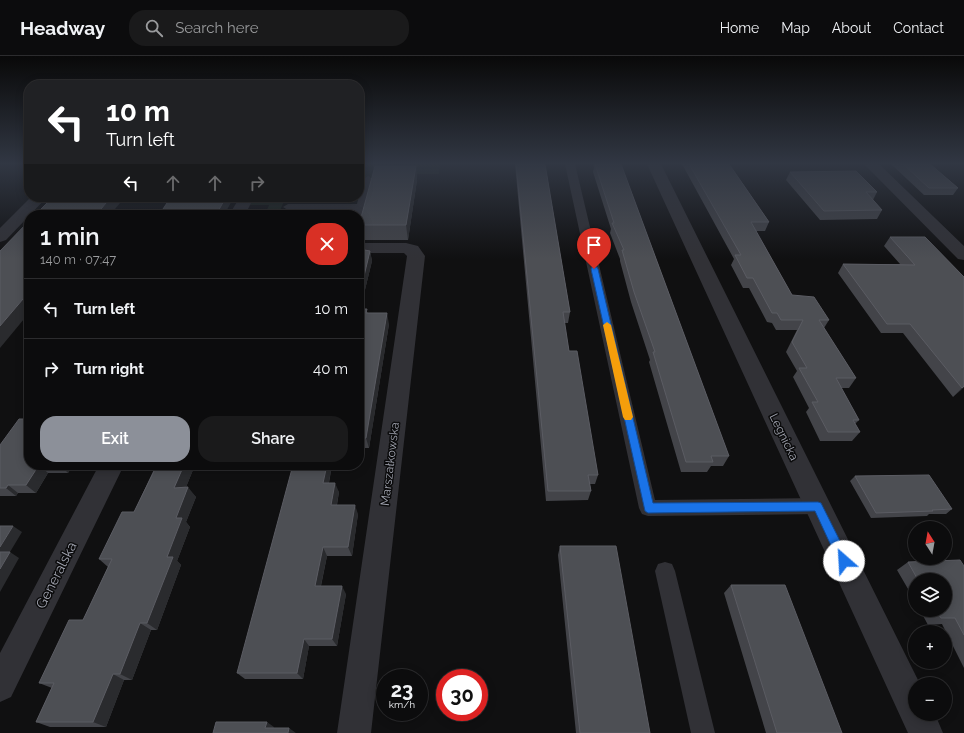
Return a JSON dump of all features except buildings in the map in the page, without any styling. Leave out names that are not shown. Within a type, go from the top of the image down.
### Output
[{"type":"street","name":"Legnicka","points":[[669,196],[908,695]]},
{"type":"street","points":[[903,196],[964,255]]},
{"type":"street","points":[[27,210],[35,202]]},
{"type":"street","points":[[0,237],[24,213]]},
{"type":"street","name":"Marszałkowska","points":[[354,733],[416,256],[412,250],[406,248],[364,248]]},
{"type":"street","name":"Generalska","points":[[0,686],[109,470]]},
{"type":"street","points":[[920,721],[926,733]]},
{"type":"lane","points":[[577,196],[648,508],[818,506]]},
{"type":"lane","points":[[665,571],[703,733]]},
{"type":"shaded area","points":[[250,202],[284,202],[280,210],[267,210],[269,205],[248,205]]},
{"type":"slow traffic","points":[[607,325],[628,417]]},
{"type":"route","points":[[594,269],[648,508],[818,506],[844,561]]}]
